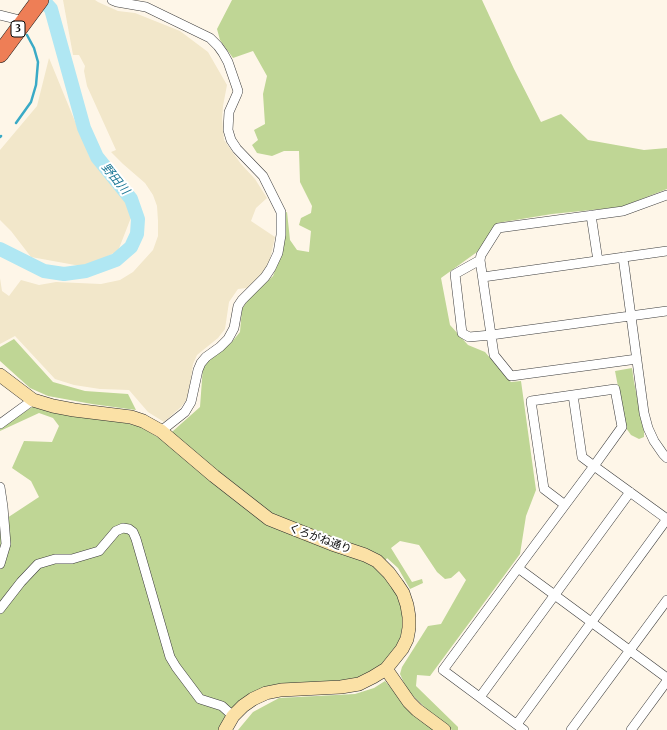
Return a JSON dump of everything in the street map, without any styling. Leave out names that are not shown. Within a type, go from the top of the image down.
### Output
[{"type":"highway","name":"3","points":[[0,54],[38,2]]},
{"type":"street","points":[[112,0],[146,7],[210,38],[218,46],[228,62],[238,91],[229,112],[228,130],[231,140],[263,176],[280,208],[281,235],[278,253],[271,268],[265,277],[238,306],[234,328],[228,339],[201,363],[191,402],[185,412],[161,432]]},
{"type":"street","points":[[0,16],[24,21]]},
{"type":"street","points":[[637,359],[511,376],[494,354],[480,260],[481,255],[498,228],[623,211],[667,195]]},
{"type":"street","points":[[591,215],[598,261]]},
{"type":"street","points":[[483,277],[667,251]]},
{"type":"street","points":[[623,257],[644,413],[648,428],[654,441],[667,458]]},
{"type":"street","points":[[480,260],[455,274],[462,333],[469,337],[667,311]]},
{"type":"street","name":"くろがね通り","points":[[0,375],[34,400],[53,406],[131,417],[143,421],[161,432],[269,519],[377,561],[389,572],[403,593],[409,617],[407,639],[396,658],[386,669],[359,684],[341,688],[281,690],[266,693],[242,706],[233,716],[225,730]]},
{"type":"street","points":[[565,505],[544,489],[531,401],[573,394],[615,389],[622,427],[594,466],[443,670],[521,727],[592,622],[667,519],[594,466],[582,457],[573,394]]},
{"type":"street","points":[[0,424],[34,400]]},
{"type":"street","points":[[0,487],[6,544],[0,564]]},
{"type":"street","points":[[480,697],[630,492]]},
{"type":"street","points":[[0,609],[21,582],[38,564],[55,559],[78,558],[99,551],[116,531],[123,528],[130,529],[136,539],[170,657],[200,699],[222,706],[233,716]]},
{"type":"street","points":[[518,568],[667,678]]},
{"type":"street","points":[[571,730],[667,600]]},
{"type":"street","points":[[386,669],[409,702],[417,710],[444,730]]},
{"type":"street","points":[[631,730],[667,681]]},
{"type":"shaded area","points":[[63,0],[95,0],[118,11],[135,13],[180,31],[208,52],[227,85],[222,119],[224,140],[241,164],[255,179],[267,198],[256,208],[251,221],[275,237],[268,268],[247,288],[238,289],[229,302],[225,329],[218,338],[197,355],[193,364],[188,398],[181,407],[164,422],[148,412],[129,390],[100,389],[74,385],[55,379],[15,336],[0,344],[0,278],[2,291],[9,296],[21,280],[39,285],[56,282],[101,284],[120,280],[133,272],[153,250],[158,236],[157,206],[153,195],[145,183],[111,152],[116,150],[87,86],[84,71],[85,66],[79,55],[73,55]]},
{"type":"shaded area","points":[[49,58],[90,158],[127,201],[132,215],[118,251],[86,267],[31,257],[11,231],[0,220],[0,150],[37,106]]},
{"type":"green space","points":[[232,0],[482,0],[514,69],[541,122],[561,114],[588,140],[644,150],[667,148],[667,189],[621,207],[552,214],[497,223],[477,252],[441,278],[450,325],[468,345],[485,352],[511,382],[521,381],[536,490],[526,516],[520,554],[430,676],[417,675],[416,686],[458,727],[458,730],[452,730],[441,723],[407,690],[400,674],[402,667],[428,626],[441,624],[466,580],[459,571],[451,578],[445,579],[437,572],[419,545],[400,541],[391,548],[412,582],[422,579],[423,583],[410,589],[398,568],[387,558],[379,570],[392,586],[401,602],[404,620],[400,639],[394,651],[379,667],[360,678],[332,683],[287,683],[219,730],[0,730],[0,525],[4,520],[39,497],[31,481],[12,468],[24,441],[52,442],[59,426],[53,418],[39,413],[0,431],[0,426],[36,405],[114,420],[141,427],[159,438],[164,439],[200,407],[203,366],[231,343],[240,332],[242,309],[248,300],[273,276],[284,247],[284,213],[287,212],[290,240],[297,250],[309,252],[311,231],[299,225],[301,218],[311,213],[312,206],[300,182],[299,151],[284,151],[272,156],[257,153],[252,145],[258,140],[254,130],[265,124],[263,94],[267,76],[253,51],[233,58],[220,40],[217,29]]},
{"type":"green space","points":[[14,339],[53,382],[85,391],[128,394],[136,410],[48,396],[30,388],[0,361],[0,347]]},
{"type":"green space","points":[[632,368],[644,431],[644,437],[639,439],[631,435],[626,428],[615,371]]},
{"type":"green space","points":[[385,681],[415,716],[434,730],[238,730],[253,712],[279,698],[355,694],[374,688]]},
{"type":"waterway","name":"野田川","points":[[0,249],[44,271],[64,274],[86,271],[116,260],[131,247],[137,234],[138,219],[131,199],[97,157],[84,128],[51,9],[43,0]]},
{"type":"waterway","points":[[16,123],[31,102],[36,85],[38,62],[34,48],[27,35]]}]
